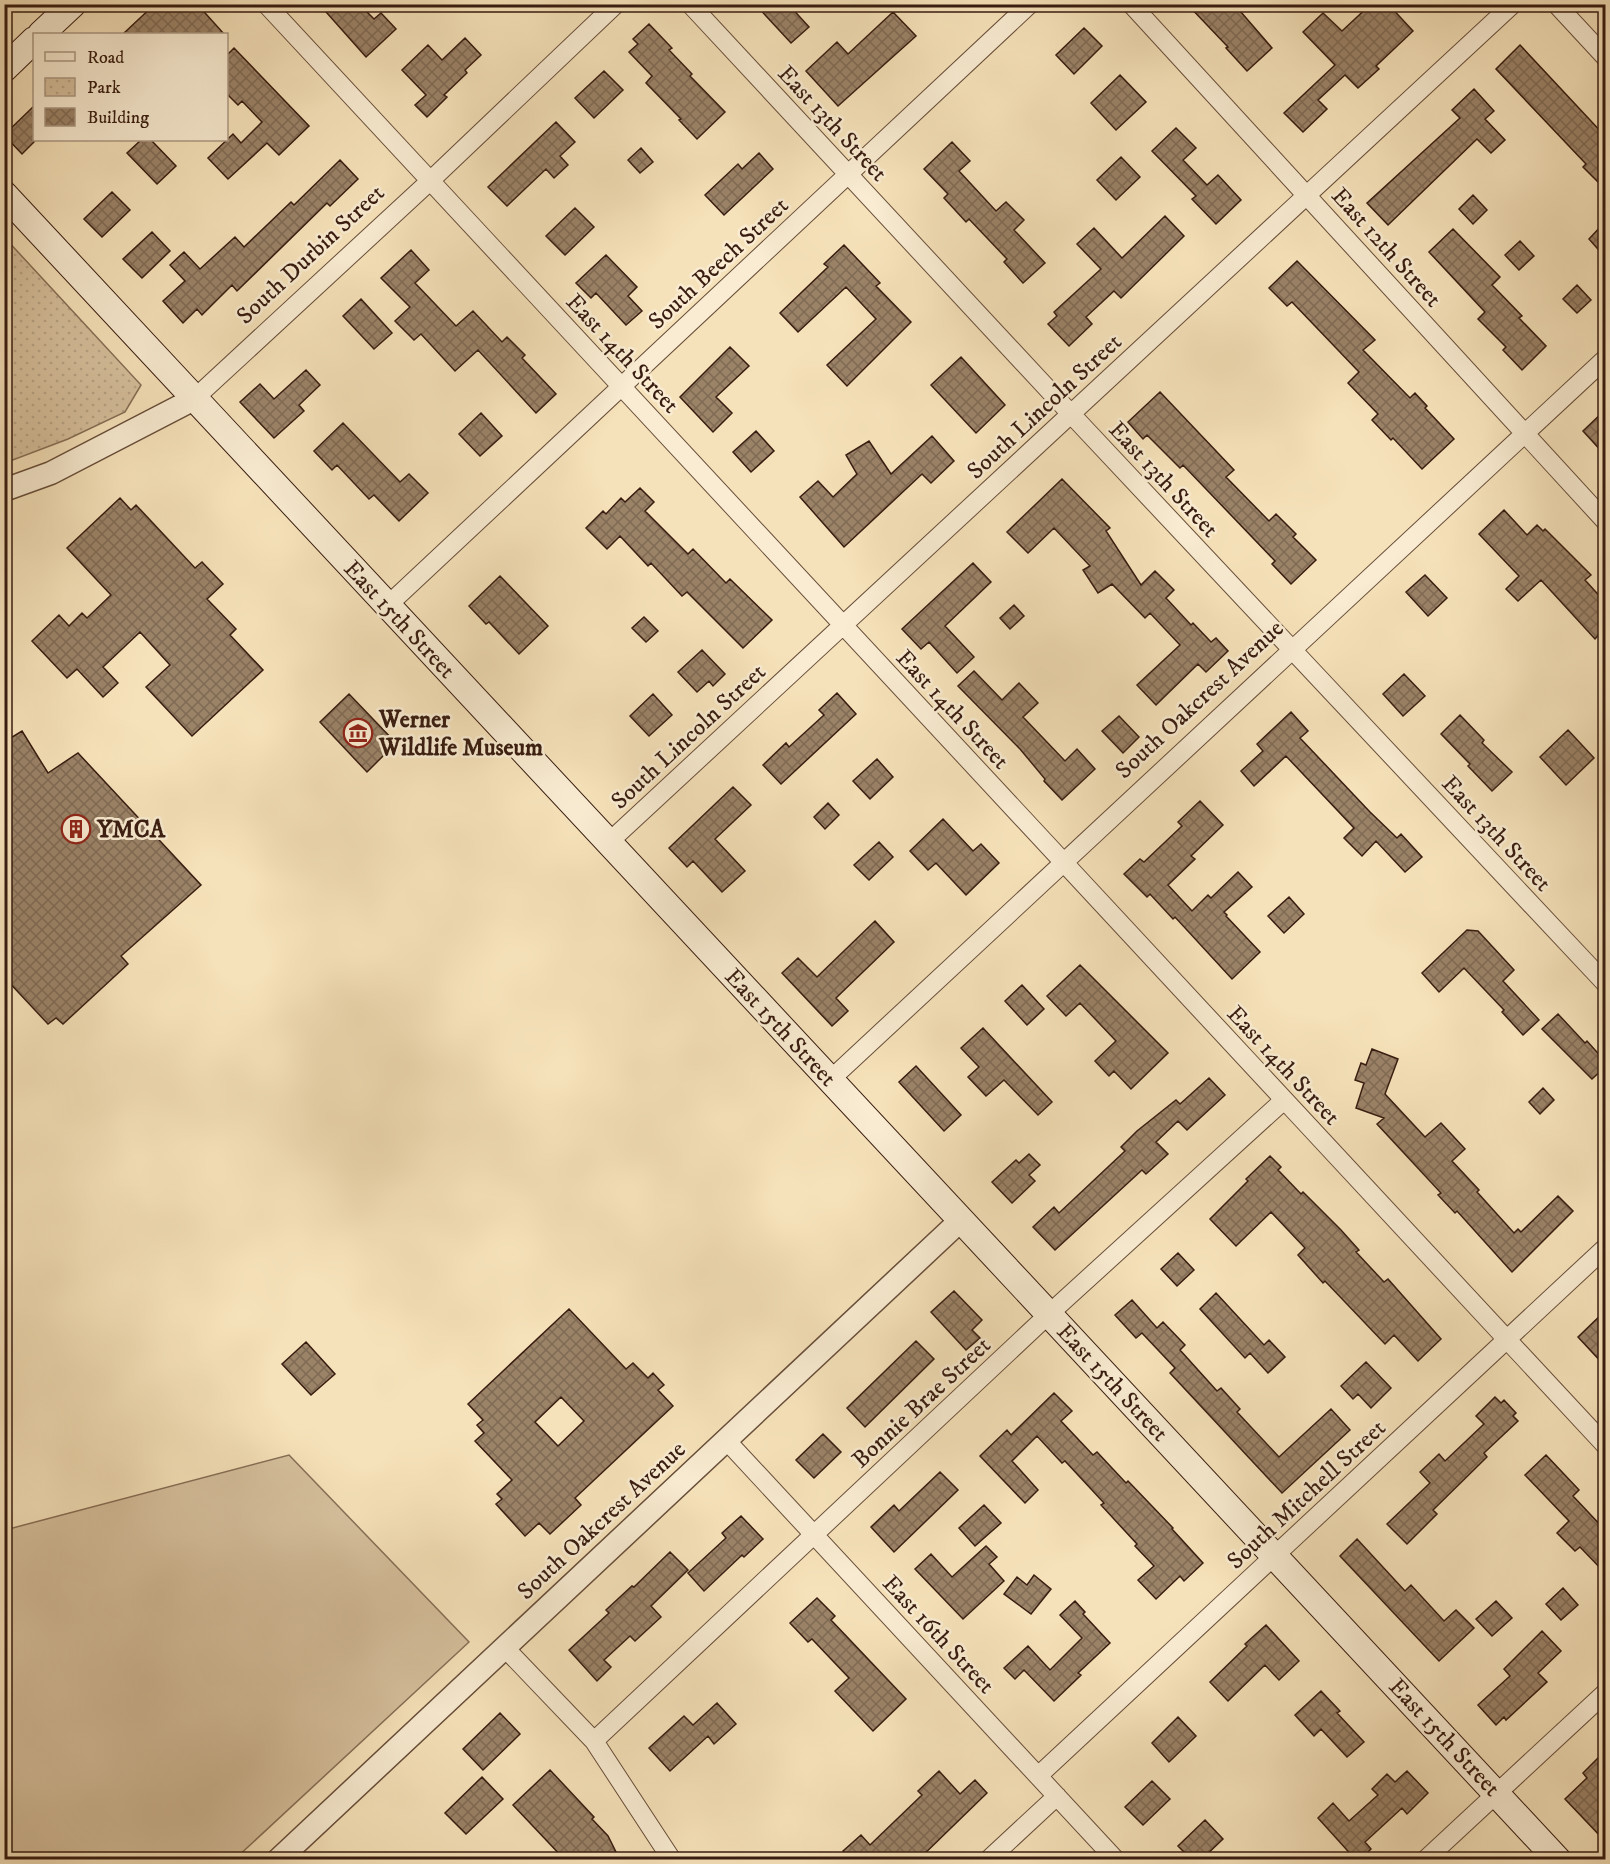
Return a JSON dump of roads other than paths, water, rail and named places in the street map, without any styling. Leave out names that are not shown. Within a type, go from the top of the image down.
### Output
[{"type":"main road","points":[[42,33],[73,4]]},
{"type":"main road","points":[[4,69],[33,41]]},
{"type":"main road","name":"East 15th Street","points":[[4,194],[1558,1860]]},
{"type":"street","name":"East 14th Street","points":[[266,4],[1605,1446]]},
{"type":"street","name":"South Durbin Street","points":[[4,490],[51,473],[194,399],[430,181],[616,4]]},
{"type":"street","name":"East 13th Street","points":[[690,4],[1605,984]]},
{"type":"street","name":"South Beech Street","points":[[387,606],[1030,4]]},
{"type":"street","name":"East 12th Street","points":[[1131,4],[1605,522]]},
{"type":"street","name":"South Lincoln Street","points":[[608,843],[1513,4]]},
{"type":"street","points":[[1556,4],[1605,58]]},
{"type":"street","name":"South Oakcrest Avenue","points":[[830,1080],[1605,358]]},
{"type":"street","name":"Bonnie Brae Street","points":[[594,1742],[1049,1314],[1284,1100]]},
{"type":"street","name":"South Oakcrest Avenue","points":[[279,1860],[961,1220]]},
{"type":"street","name":"South Mitchell Street","points":[[1038,1776],[1605,1247]]},
{"type":"street","name":"East 16th Street","points":[[726,1440],[1116,1860]]},
{"type":"street","points":[[505,1648],[594,1742],[672,1860]]},
{"type":"street","points":[[1425,1860],[1605,1692]]},
{"type":"street","points":[[988,1860],[1057,1796]]},
{"type":"place","name":"Werner Wildlife Museum","points":[[358,733]]},
{"type":"place","name":"YMCA","points":[[76,829]]}]
